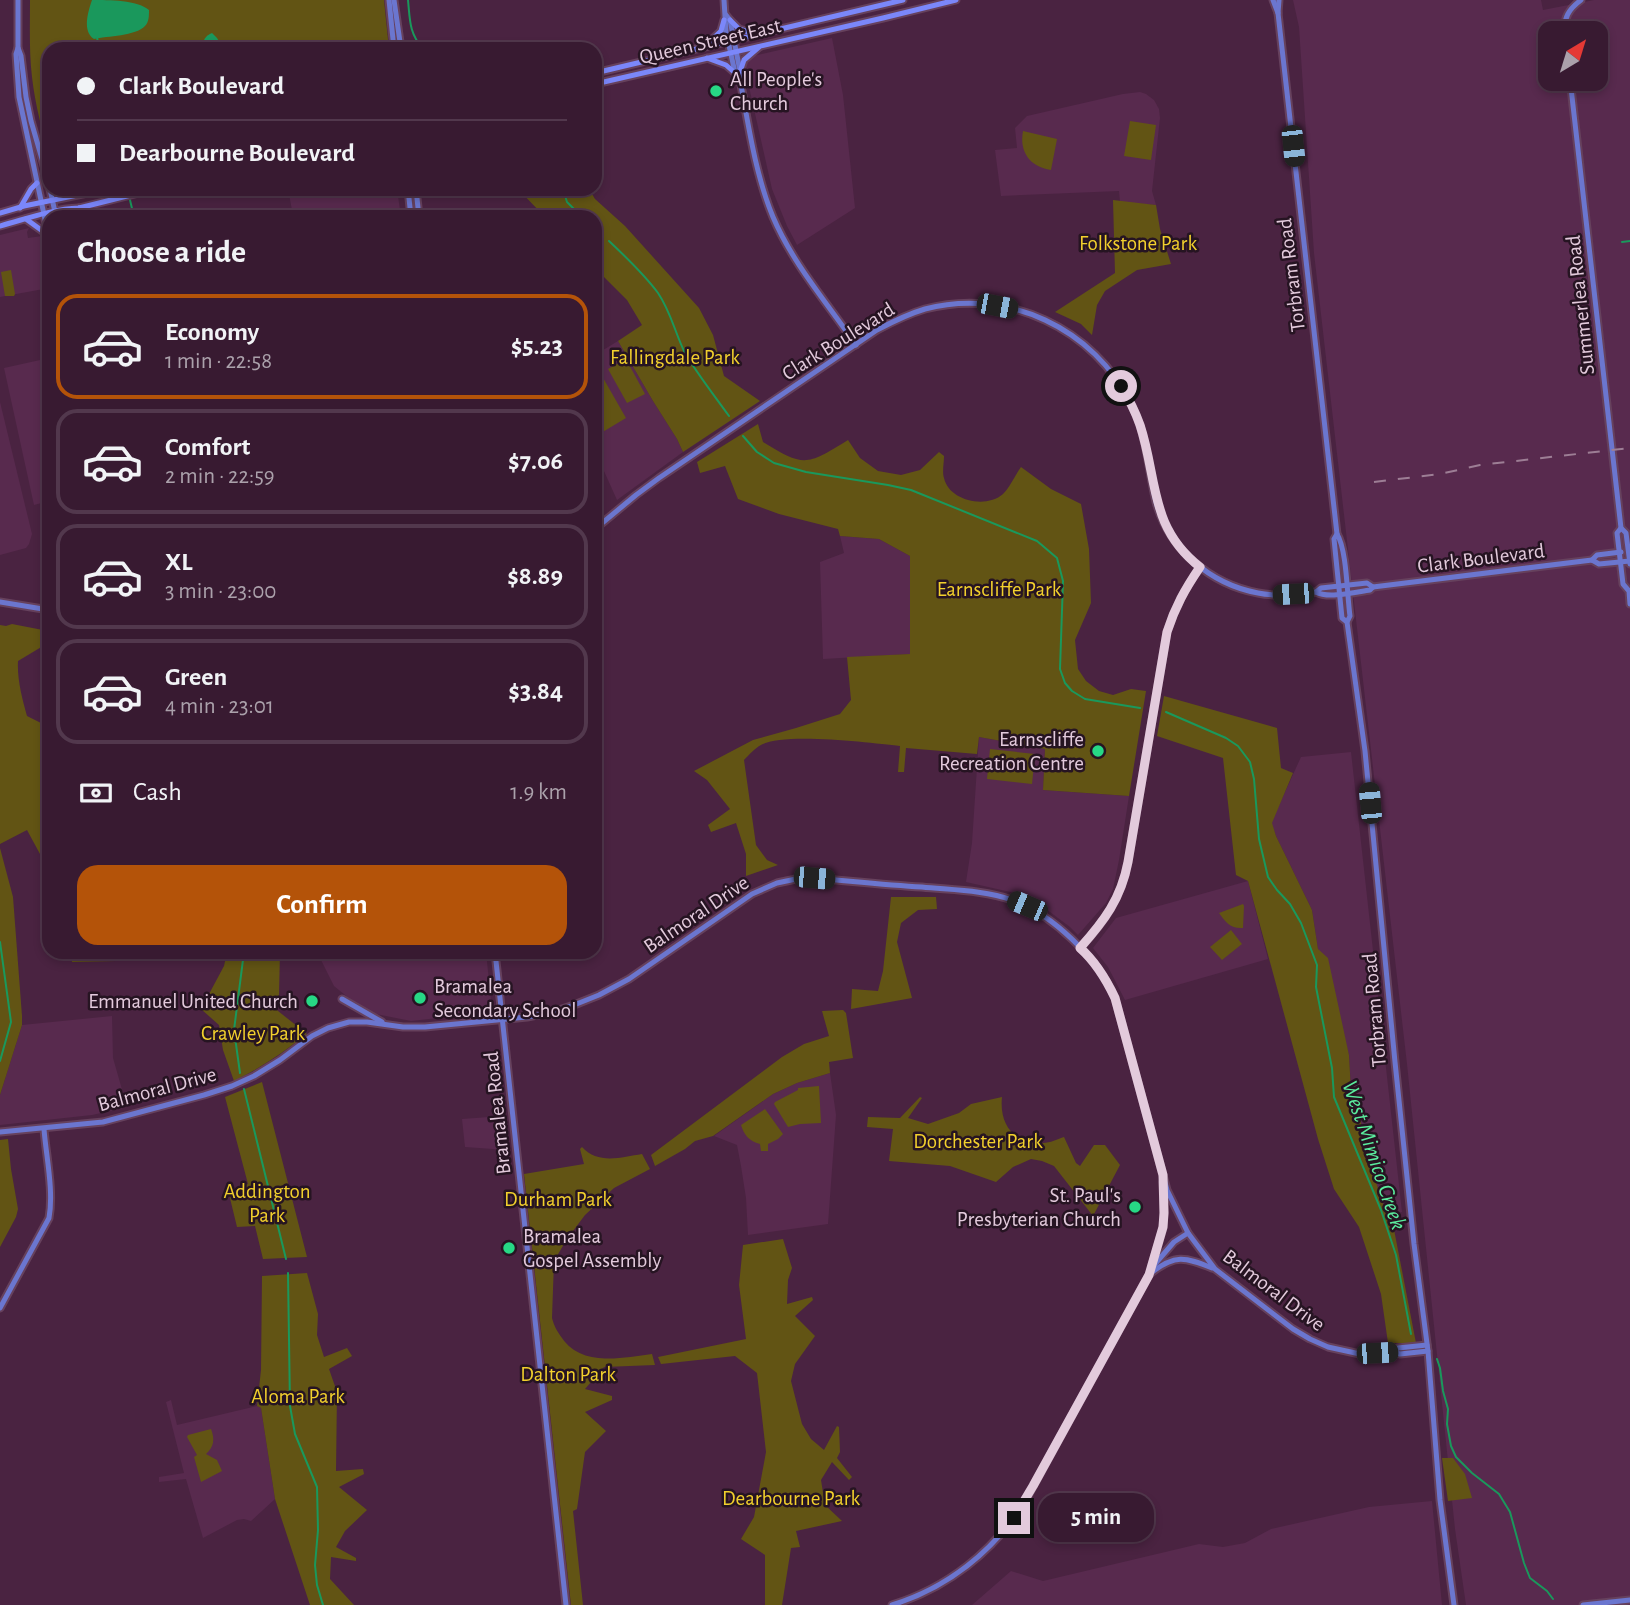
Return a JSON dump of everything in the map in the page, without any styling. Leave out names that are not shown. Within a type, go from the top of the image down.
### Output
[{"type":"main road","name":"Queen Street East","points":[[602,71],[903,0]]},
{"type":"main road","name":"Queen Street East","points":[[602,82],[956,0]]},
{"type":"main road","points":[[700,48],[717,36],[726,18],[739,29],[758,35]]},
{"type":"main road","points":[[707,58],[737,72],[747,57],[760,46]]},
{"type":"main road","points":[[20,208],[37,183]]},
{"type":"main road","points":[[0,213],[72,196]]},
{"type":"main road","points":[[71,210],[127,196]]},
{"type":"main road","points":[[0,226],[42,215]]},
{"type":"main road","points":[[26,219],[42,232]]},
{"type":"street","points":[[18,0],[18,48],[31,121],[42,159]]},
{"type":"street","points":[[392,0],[394,42]]},
{"type":"street","points":[[392,0],[400,42]]},
{"type":"street","points":[[724,0],[730,41],[765,194],[773,218],[803,270],[856,345]]},
{"type":"street","name":"Torbram Road","points":[[1273,0],[1278,13]]},
{"type":"street","name":"Torbram Road","points":[[1279,0],[1278,13],[1337,534],[1340,538],[1350,615],[1347,622],[1365,751],[1395,1062],[1427,1348],[1440,1500],[1454,1605]]},
{"type":"street","points":[[1564,21],[1574,5],[1581,0]]},
{"type":"street","points":[[18,48],[16,54],[19,97],[43,210]]},
{"type":"street","name":"Summerlea Road","points":[[1571,91],[1621,528],[1626,533],[1630,562]]},
{"type":"street","points":[[51,196],[54,210]]},
{"type":"street","name":"Clark Boulevard","points":[[602,523],[659,478],[877,330],[926,309],[955,304],[987,305],[1023,311],[1059,326],[1098,355],[1132,405],[1140,426],[1155,497],[1164,522],[1180,548],[1200,567],[1225,582],[1258,593],[1279,595],[1316,592],[1321,588],[1346,585],[1367,583],[1373,586],[1592,560],[1599,564],[1630,562]]},
{"type":"street","name":"Summerlea Road","points":[[1621,528],[1617,533],[1620,562],[1623,584],[1629,590],[1630,604]]},
{"type":"street","name":"Torbram Road","points":[[1337,534],[1334,539],[1338,586],[1342,618],[1347,622]]},
{"type":"street","name":"Clark Boulevard","points":[[1592,560],[1597,555],[1629,551]]},
{"type":"street","points":[[1080,948],[1110,912],[1123,883],[1167,632],[1181,596],[1200,567]]},
{"type":"street","name":"Clark Boulevard","points":[[1316,592],[1323,596],[1370,590],[1373,586]]},
{"type":"street","points":[[0,602],[42,609]]},
{"type":"street","name":"Balmoral Drive","points":[[0,1132],[111,1120],[232,1086],[280,1060],[312,1036],[338,1025],[359,1021],[414,1028],[553,1012],[598,995],[629,979],[751,894],[777,883],[814,878],[970,891],[1011,900],[1048,919],[1093,961],[1104,976],[1115,998],[1172,1202],[1188,1233],[1215,1269],[1293,1329],[1319,1344],[1360,1354],[1400,1354],[1427,1348]]},
{"type":"street","name":"Bramalea Road","points":[[496,959],[566,1605]]},
{"type":"street","points":[[341,999],[388,1025]]},
{"type":"street","points":[[0,1308],[49,1218],[51,1209],[44,1129]]},
{"type":"street","points":[[1149,1275],[1163,1227],[1163,1175]]},
{"type":"street","points":[[892,1605],[918,1596],[955,1575],[980,1555],[1010,1523],[1149,1275],[1169,1247],[1188,1233]]},
{"type":"street","points":[[1149,1275],[1165,1263],[1182,1258],[1215,1269]]},
{"type":"street","points":[[1583,1605],[1630,1600]]},
{"type":"shaded area","points":[[92,0],[138,4],[149,10],[147,23],[135,32],[94,39],[87,26]]},
{"type":"shaded area","points":[[1293,0],[1541,0],[1543,10],[1594,0],[1630,0],[1630,1605],[1466,1605],[1455,1529],[1407,1064],[1314,253],[1299,27]]},
{"type":"shaded area","points":[[212,33],[220,42],[203,42]]},
{"type":"shaded area","points":[[832,38],[843,95],[855,208],[797,245],[772,189],[745,69],[753,56]]},
{"type":"shaded area","points":[[1140,92],[1154,100],[1159,109],[1152,191],[1156,205],[1120,202],[1119,191],[1001,196],[995,150],[1017,148],[1015,128],[1027,116]]},
{"type":"shaded area","points":[[289,196],[398,196],[400,210],[292,210]]},
{"type":"shaded area","points":[[29,228],[28,238],[42,236],[42,289],[0,297],[0,235]]},
{"type":"shaded area","points":[[618,341],[683,452],[617,500],[602,467],[602,351]]},
{"type":"shaded area","points":[[42,360],[42,503],[34,505],[4,368]]},
{"type":"shaded area","points":[[0,402],[32,534],[26,548],[0,555]]},
{"type":"shaded area","points":[[840,536],[879,539],[910,556],[910,654],[823,659],[820,562],[844,553]]},
{"type":"shaded area","points":[[979,737],[1045,749],[1043,790],[1129,796],[1113,889],[1106,903],[1078,935],[1034,900],[966,882],[972,843]]},
{"type":"shaded area","points":[[1351,752],[1402,1212],[1391,1214],[1386,1214],[1368,1157],[1351,1091],[1349,1055],[1318,949],[1312,910],[1271,823],[1301,757]]},
{"type":"shaded area","points":[[1248,881],[1268,959],[1125,1000],[1108,967],[1093,948],[1116,918]]},
{"type":"shaded area","name":"Bramalea Secondary School","points":[[320,959],[487,959],[492,1010],[411,1021],[366,1012],[334,986]]},
{"type":"shaded area","points":[[112,1016],[113,1058],[127,1107],[92,1115],[0,1125],[0,1095],[22,1025]]},
{"type":"shaded area","points":[[830,1073],[836,1115],[828,1224],[748,1235],[746,1198],[737,1145],[714,1136],[773,1094]]},
{"type":"shaded area","points":[[503,1116],[507,1150],[465,1147],[462,1119]]},
{"type":"shaded area","points":[[171,1400],[177,1425],[257,1406],[261,1408],[275,1499],[251,1521],[237,1520],[203,1538],[186,1479],[159,1482],[159,1477],[184,1473],[166,1402]]},
{"type":"shaded area","points":[[1432,1501],[1442,1605],[972,1605],[1011,1571],[1043,1581],[1199,1544],[1223,1547],[1245,1543],[1271,1529],[1369,1507]]},
{"type":"green space","points":[[30,0],[384,0],[388,42],[42,42],[42,129],[32,77]]},
{"type":"green space","points":[[1130,121],[1156,125],[1151,160],[1124,156]]},
{"type":"green space","points":[[1023,131],[1057,139],[1051,170],[1037,166],[1028,157],[1023,146]]},
{"type":"green space","name":"Fallingdale Park","points":[[525,196],[593,196],[625,226],[699,308],[713,335],[724,376],[760,401],[683,452],[618,341],[642,325],[627,300],[602,275],[602,210],[538,210]]},
{"type":"green space","name":"Folkstone Park","points":[[1113,200],[1156,205],[1171,264],[1137,270],[1105,291],[1097,305],[1092,335],[1081,324],[1055,312],[1115,273]]},
{"type":"green space","points":[[11,270],[15,294],[5,296],[1,272]]},
{"type":"green space","points":[[626,359],[645,394],[627,403],[608,369]]},
{"type":"green space","points":[[602,376],[626,418],[602,432]]},
{"type":"green space","name":"Earnscliffe Park","points":[[758,424],[763,442],[798,459],[806,460],[823,455],[848,440],[860,458],[878,471],[901,475],[920,470],[939,452],[944,456],[943,476],[947,486],[960,497],[978,502],[996,499],[1006,491],[1021,467],[1051,489],[1081,504],[1089,549],[1091,603],[1075,640],[1078,669],[1086,681],[1099,691],[1113,695],[1131,689],[1146,691],[1129,796],[1043,790],[1045,749],[979,737],[977,754],[906,748],[904,772],[898,772],[900,746],[807,739],[772,741],[759,746],[744,760],[756,845],[767,860],[778,865],[746,876],[746,854],[736,823],[711,832],[708,825],[730,809],[707,780],[694,771],[753,740],[840,714],[851,700],[847,657],[910,654],[910,556],[879,539],[840,536],[838,529],[779,514],[738,499],[725,466],[700,473],[697,462]]},
{"type":"green space","points":[[12,624],[42,630],[42,647],[18,661],[19,682],[27,716],[42,724],[40,854],[27,830],[0,844],[0,625]]},
{"type":"green space","points":[[1164,696],[1277,728],[1281,768],[1293,773],[1272,823],[1312,910],[1318,949],[1328,958],[1349,1055],[1351,1091],[1386,1213],[1391,1214],[1416,1343],[1388,1343],[1381,1294],[1359,1227],[1334,1189],[1248,881],[1236,875],[1223,758],[1157,736]]},
{"type":"green space","points":[[990,749],[1035,754],[1032,784],[987,779]]},
{"type":"green space","points":[[0,848],[13,897],[22,1025],[0,1095]]},
{"type":"green space","points":[[891,897],[936,897],[937,909],[918,910],[901,923],[897,942],[912,998],[851,1009],[852,989],[878,991],[883,971]]},
{"type":"green space","points":[[1243,904],[1243,928],[1229,925],[1219,913]]},
{"type":"green space","points":[[1231,930],[1242,944],[1222,960],[1210,947]]},
{"type":"green space","points":[[72,959],[116,959],[116,961],[72,962]]},
{"type":"green space","name":"Crawley Park","points":[[226,959],[280,959],[279,995],[273,1007],[307,1034],[254,1071],[234,1081],[223,1050],[219,1025],[201,1009]]},
{"type":"green space","points":[[843,1010],[846,1013],[853,1058],[829,1062],[830,1073],[773,1094],[713,1136],[695,1141],[655,1166],[651,1155],[782,1057],[804,1044],[829,1036],[822,1011]]},
{"type":"green space","name":"Addington Park","points":[[262,1082],[307,1257],[263,1259],[255,1226],[237,1227],[228,1190],[248,1184],[225,1097]]},
{"type":"green space","points":[[819,1086],[821,1123],[788,1127],[775,1102],[798,1088]]},
{"type":"green space","name":"Dorchester Park","points":[[1002,1097],[1003,1116],[1010,1131],[1016,1136],[1043,1143],[1064,1137],[1080,1166],[1094,1145],[1105,1145],[1120,1165],[1093,1216],[1054,1166],[1042,1161],[1031,1159],[1013,1167],[996,1182],[950,1166],[889,1161],[893,1129],[867,1127],[868,1117],[900,1118],[922,1098],[908,1118],[928,1124],[959,1113],[971,1104]]},
{"type":"green space","points":[[765,1109],[783,1134],[768,1144],[768,1151],[761,1151],[760,1144],[748,1137],[741,1125]]},
{"type":"green space","points":[[8,1139],[18,1209],[0,1247],[0,1140]]},
{"type":"green space","points":[[582,1147],[588,1153],[603,1158],[642,1154],[650,1169],[614,1188],[585,1215],[567,1239],[554,1261],[553,1321],[562,1338],[580,1353],[603,1358],[652,1354],[655,1365],[604,1367],[585,1389],[612,1396],[612,1400],[585,1412],[606,1431],[585,1452],[577,1509],[573,1511],[583,1605],[571,1605],[524,1174],[584,1164],[580,1149]]},
{"type":"green space","name":"Dearbourne Park","points":[[783,1239],[792,1268],[788,1280],[787,1304],[812,1297],[813,1300],[795,1316],[815,1336],[795,1364],[791,1381],[802,1424],[811,1439],[824,1450],[837,1426],[839,1427],[840,1452],[837,1458],[852,1477],[849,1480],[832,1462],[821,1480],[825,1505],[842,1521],[796,1531],[800,1547],[791,1548],[782,1605],[765,1605],[765,1555],[741,1539],[754,1517],[766,1452],[757,1373],[735,1356],[661,1364],[658,1357],[746,1339],[739,1285],[743,1245]]},
{"type":"green space","name":"Aloma Park","points":[[307,1273],[318,1314],[317,1335],[324,1357],[347,1348],[352,1356],[329,1369],[337,1392],[336,1471],[363,1469],[364,1474],[339,1487],[367,1510],[345,1531],[336,1547],[356,1558],[356,1561],[331,1557],[330,1579],[354,1605],[310,1605],[275,1499],[261,1408],[257,1406],[261,1370],[262,1276]]},
{"type":"green space","points":[[211,1429],[213,1443],[206,1454],[217,1460],[222,1471],[201,1482],[194,1457],[197,1455],[187,1437]]},
{"type":"green space","points":[[1442,1458],[1453,1458],[1465,1474],[1472,1498],[1448,1501]]},
{"type":"waterway","points":[[408,0],[410,20],[418,42]]},
{"type":"waterway","points":[[97,37],[98,42]]},
{"type":"waterway","points":[[565,196],[575,210]]},
{"type":"waterway","points":[[130,200],[132,210]]},
{"type":"waterway","name":"West Mimico Creek","points":[[609,241],[658,293],[685,353],[729,416]]},
{"type":"waterway","points":[[1622,242],[1630,241]]},
{"type":"waterway","name":"West Mimico Creek","points":[[743,436],[757,452],[774,463],[806,472],[911,490],[1037,541],[1057,558],[1063,581],[1060,669],[1065,683],[1085,699],[1140,708]]},
{"type":"waterway","name":"West Mimico Creek","points":[[1166,712],[1226,738],[1238,746],[1250,762],[1259,839],[1268,877],[1290,904],[1301,923],[1317,965],[1316,987],[1332,1068],[1334,1097],[1381,1210],[1396,1255],[1411,1334]]},
{"type":"waterway","points":[[0,942],[11,1022],[0,1061]]},
{"type":"waterway","points":[[240,1073],[234,1030],[243,959]]},
{"type":"waterway","points":[[244,1089],[286,1259]]},
{"type":"waterway","points":[[288,1273],[290,1406],[295,1434],[317,1487],[318,1530],[315,1565],[323,1605]]},
{"type":"waterway","name":"West Mimico Creek","points":[[1437,1359],[1448,1409],[1447,1424],[1451,1446],[1456,1457],[1499,1494],[1510,1512],[1530,1578],[1553,1599]]},
{"type":"railway","points":[[1374,482],[1440,474],[1480,465],[1630,448]]},
{"type":"place","name":"All People's Church","points":[[716,91]]},
{"type":"place","name":"Earnscliffe Recreation Centre","points":[[1098,751]]},
{"type":"place","name":"Bramalea Secondary School","points":[[420,998]]},
{"type":"place","name":"Emmanuel United Church","points":[[312,1001]]},
{"type":"place","name":"St. Paul's Presbyterian Church","points":[[1135,1207]]},
{"type":"place","name":"Bramalea Gospel Assembly","points":[[509,1248]]},
{"type":"route","points":[[1014,1518],[1149,1275],[1163,1227],[1163,1175],[1115,998],[1104,976],[1080,948],[1110,912],[1123,883],[1167,632],[1181,596],[1200,567],[1180,548],[1164,522],[1155,497],[1140,426],[1121,386]]},
{"type":"park label","name":"Durham Park","points":[[558,1199]]},
{"type":"park label","name":"Dalton Park","points":[[568,1374]]}]
